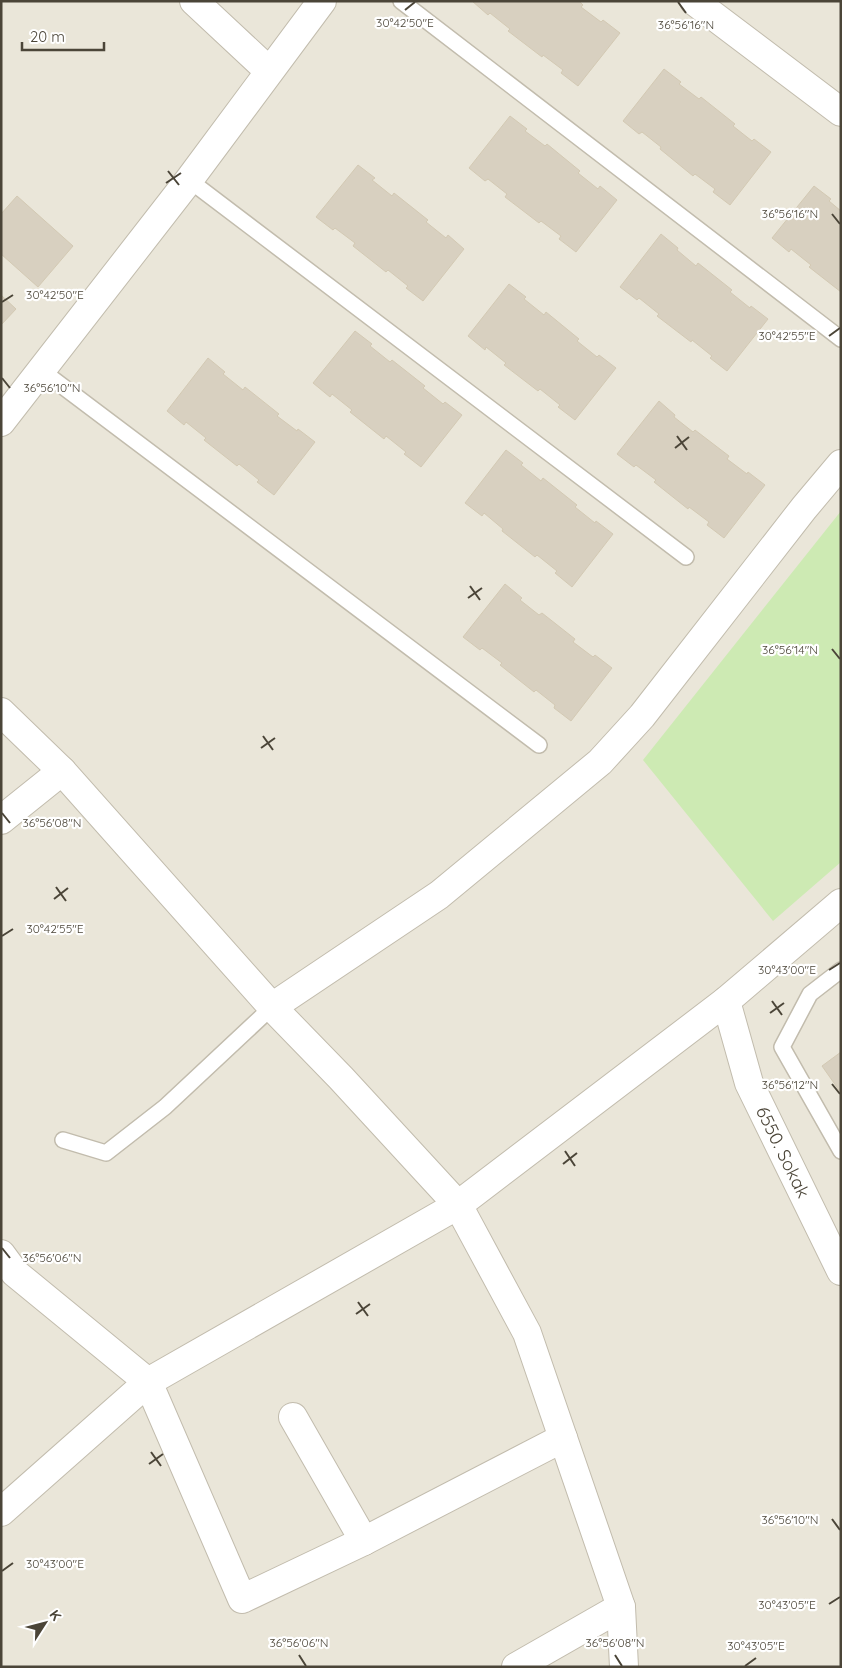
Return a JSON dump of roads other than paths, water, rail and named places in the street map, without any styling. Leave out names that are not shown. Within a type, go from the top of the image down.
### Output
[{"type":"street","points":[[194,1],[270,72]]},
{"type":"street","points":[[1,422],[189,180],[322,1]]},
{"type":"street","points":[[700,3],[841,112]]},
{"type":"street","points":[[272,1007],[439,895],[600,762],[642,716],[804,508],[841,464]]},
{"type":"street","points":[[1,712],[62,771],[272,1007],[341,1078],[458,1205],[527,1334],[621,1608],[624,1667]]},
{"type":"street","points":[[1,820],[62,771]]},
{"type":"street","points":[[1,1512],[148,1382],[458,1205],[726,1001],[841,903]]},
{"type":"street","name":"6550. Sokak","points":[[726,1001],[749,1083],[841,1271]]},
{"type":"street","points":[[1,1254],[15,1273],[148,1382],[242,1599],[364,1541],[563,1438]]},
{"type":"street","points":[[293,1417],[364,1541]]},
{"type":"street","points":[[516,1667],[621,1608]]},
{"type":"lane","points":[[401,1],[841,340]]},
{"type":"lane","points":[[189,180],[686,557]]},
{"type":"lane","points":[[41,370],[539,745]]},
{"type":"lane","points":[[841,970],[810,994],[782,1047],[841,1151]]},
{"type":"lane","points":[[63,1140],[106,1153],[165,1107],[272,1007]]}]
